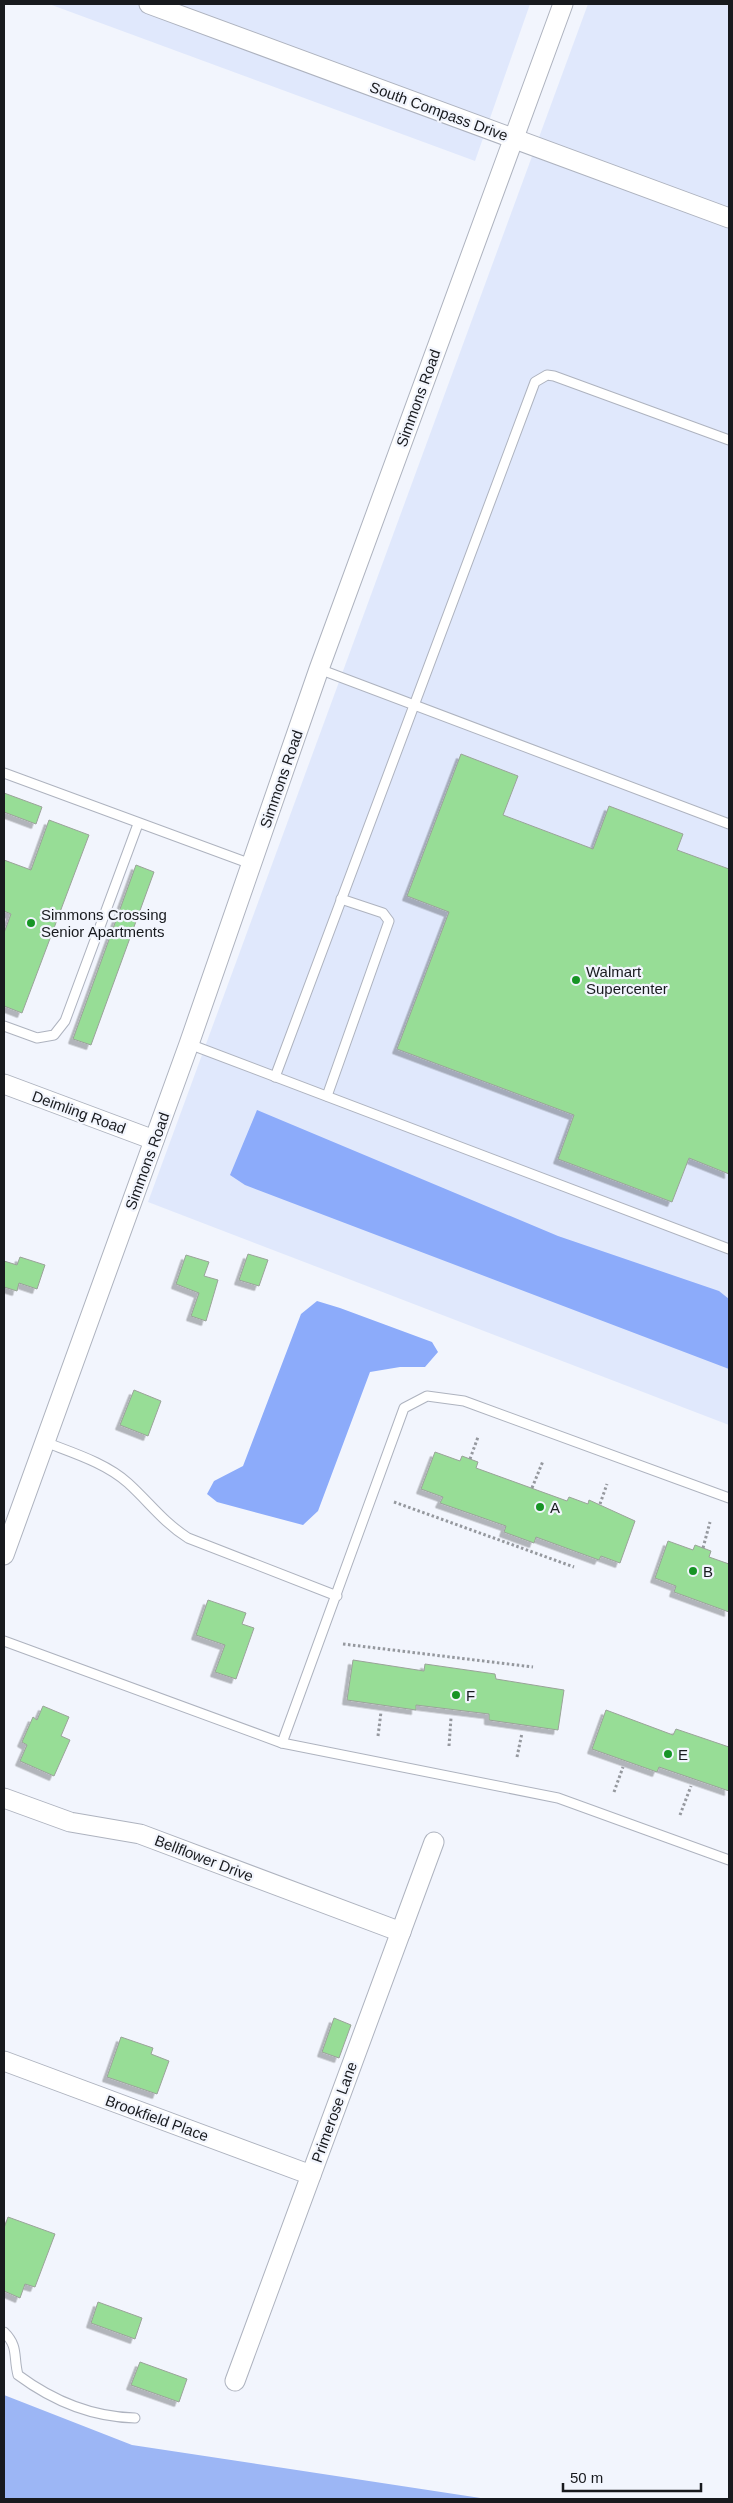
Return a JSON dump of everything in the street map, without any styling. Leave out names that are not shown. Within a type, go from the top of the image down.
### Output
[{"type":"street","name":"South Compass Drive","points":[[149,4],[729,218]]},
{"type":"street","name":"Simmons Road","points":[[4,1555],[189,1044],[319,669],[563,4]]},
{"type":"street","name":"Deimling Road","points":[[4,1084],[154,1140]]},
{"type":"street","name":"Bellflower Drive","points":[[4,1798],[70,1822],[140,1834],[401,1932]]},
{"type":"street","name":"Primerose Lane","points":[[234,2381],[434,1842]]},
{"type":"street","name":"Brookfield Place","points":[[4,2061],[311,2175]]},
{"type":"lane","points":[[275,1076],[532,388],[540,378],[547,375],[554,376],[729,440]]},
{"type":"lane","points":[[319,669],[729,824]]},
{"type":"lane","points":[[4,773],[138,824],[251,864]]},
{"type":"lane","points":[[4,1026],[37,1038],[54,1035],[65,1021],[138,824]]},
{"type":"lane","points":[[328,1096],[389,921],[384,914],[341,899]]},
{"type":"lane","points":[[189,1044],[729,1249]]},
{"type":"lane","points":[[282,1743],[404,1408],[427,1396],[464,1401],[729,1498]]},
{"type":"lane","points":[[45,1442],[112,1472],[127,1482],[168,1525],[188,1538],[337,1596]]},
{"type":"lane","points":[[4,1641],[282,1743],[558,1798],[729,1860]]},
{"type":"lane","points":[[4,2332],[12,2339],[16,2349],[18,2375],[26,2382],[81,2409],[108,2417],[135,2418]]},
{"type":"path","points":[[470,1459],[478,1437]]},
{"type":"path","points":[[532,1488],[543,1461]]},
{"type":"path","points":[[600,1504],[607,1484]]},
{"type":"path","points":[[394,1502],[574,1567]]},
{"type":"path","points":[[703,1548],[710,1522]]},
{"type":"path","points":[[343,1644],[533,1667]]},
{"type":"path","points":[[378,1736],[381,1712]]},
{"type":"path","points":[[449,1746],[451,1718]]},
{"type":"path","points":[[517,1757],[522,1733]]},
{"type":"path","points":[[614,1792],[623,1767]]},
{"type":"path","points":[[680,1815],[691,1786]]},
{"type":"shaded area","points":[[49,4],[530,4],[475,161]]},
{"type":"shaded area","points":[[588,4],[729,4],[729,1425],[148,1202]]},
{"type":"shaded area","points":[[257,1110],[558,1236],[719,1291],[729,1299],[729,1369],[245,1185],[230,1175]]},
{"type":"shaded area","points":[[317,1301],[432,1342],[438,1352],[425,1367],[400,1367],[370,1372],[318,1511],[303,1525],[217,1502],[207,1494],[214,1481],[243,1466],[301,1314]]},
{"type":"shaded area","points":[[4,2395],[132,2445],[487,2499],[4,2499]]},
{"type":"building","name":"Walmart Supercenter","points":[[461,754],[518,776],[503,815],[593,849],[609,806],[683,834],[677,850],[729,869],[729,1174],[689,1158],[672,1202],[558,1159],[574,1115],[397,1049],[449,912],[407,896]]},
{"type":"building","points":[[4,793],[42,807],[36,824],[4,812]]},
{"type":"building","name":"Simmons Crossing Senior Apartments","points":[[49,820],[89,835],[22,1013],[4,1006],[4,933],[11,914],[4,911],[4,860],[31,870]]},
{"type":"building","points":[[136,865],[154,872],[91,1045],[73,1039]]},
{"type":"building","points":[[248,1254],[268,1260],[259,1286],[239,1280]]},
{"type":"building","points":[[186,1255],[209,1262],[204,1276],[218,1280],[206,1321],[191,1316],[199,1293],[176,1284]]},
{"type":"building","points":[[20,1257],[45,1265],[37,1289],[19,1283],[17,1291],[4,1287],[4,1261],[17,1265]]},
{"type":"building","points":[[134,1390],[161,1401],[148,1436],[120,1425]]},
{"type":"building","name":"A","points":[[435,1452],[460,1461],[462,1456],[478,1462],[476,1468],[567,1501],[569,1497],[588,1504],[589,1500],[635,1521],[620,1563],[601,1556],[599,1560],[536,1537],[534,1543],[504,1532],[506,1526],[440,1503],[443,1497],[421,1489]]},
{"type":"building","name":"B","points":[[668,1541],[693,1550],[695,1545],[711,1551],[709,1557],[729,1564],[729,1612],[674,1592],[676,1586],[655,1578]]},
{"type":"building","points":[[208,1600],[246,1613],[242,1624],[254,1628],[236,1679],[215,1672],[225,1645],[196,1635]]},
{"type":"building","name":"F","points":[[353,1660],[424,1671],[425,1664],[495,1674],[496,1679],[564,1690],[558,1730],[489,1720],[489,1714],[416,1705],[416,1710],[347,1700]]},
{"type":"building","points":[[43,1706],[69,1717],[61,1736],[70,1740],[54,1776],[20,1761],[27,1745],[22,1742],[33,1717],[37,1720]]},
{"type":"building","name":"E","points":[[606,1710],[673,1735],[676,1729],[729,1747],[729,1791],[659,1767],[657,1772],[592,1749]]},
{"type":"building","points":[[334,2018],[351,2025],[339,2058],[322,2052]]},
{"type":"building","points":[[121,2037],[153,2048],[151,2054],[169,2061],[157,2094],[107,2077]]},
{"type":"building","points":[[8,2217],[55,2234],[35,2287],[25,2284],[20,2298],[4,2291],[4,2228]]},
{"type":"building","points":[[98,2302],[142,2318],[135,2339],[91,2323]]},
{"type":"building","points":[[140,2362],[187,2379],[179,2402],[131,2385]]},
{"type":"place","name":"Simmons Crossing Senior Apartments","points":[[31,923]]},
{"type":"place","name":"Walmart Supercenter","points":[[576,980]]},
{"type":"place","name":"A","points":[[540,1507]]},
{"type":"place","name":"B","points":[[693,1571]]},
{"type":"place","name":"F","points":[[456,1695]]},
{"type":"place","name":"E","points":[[668,1754]]}]
